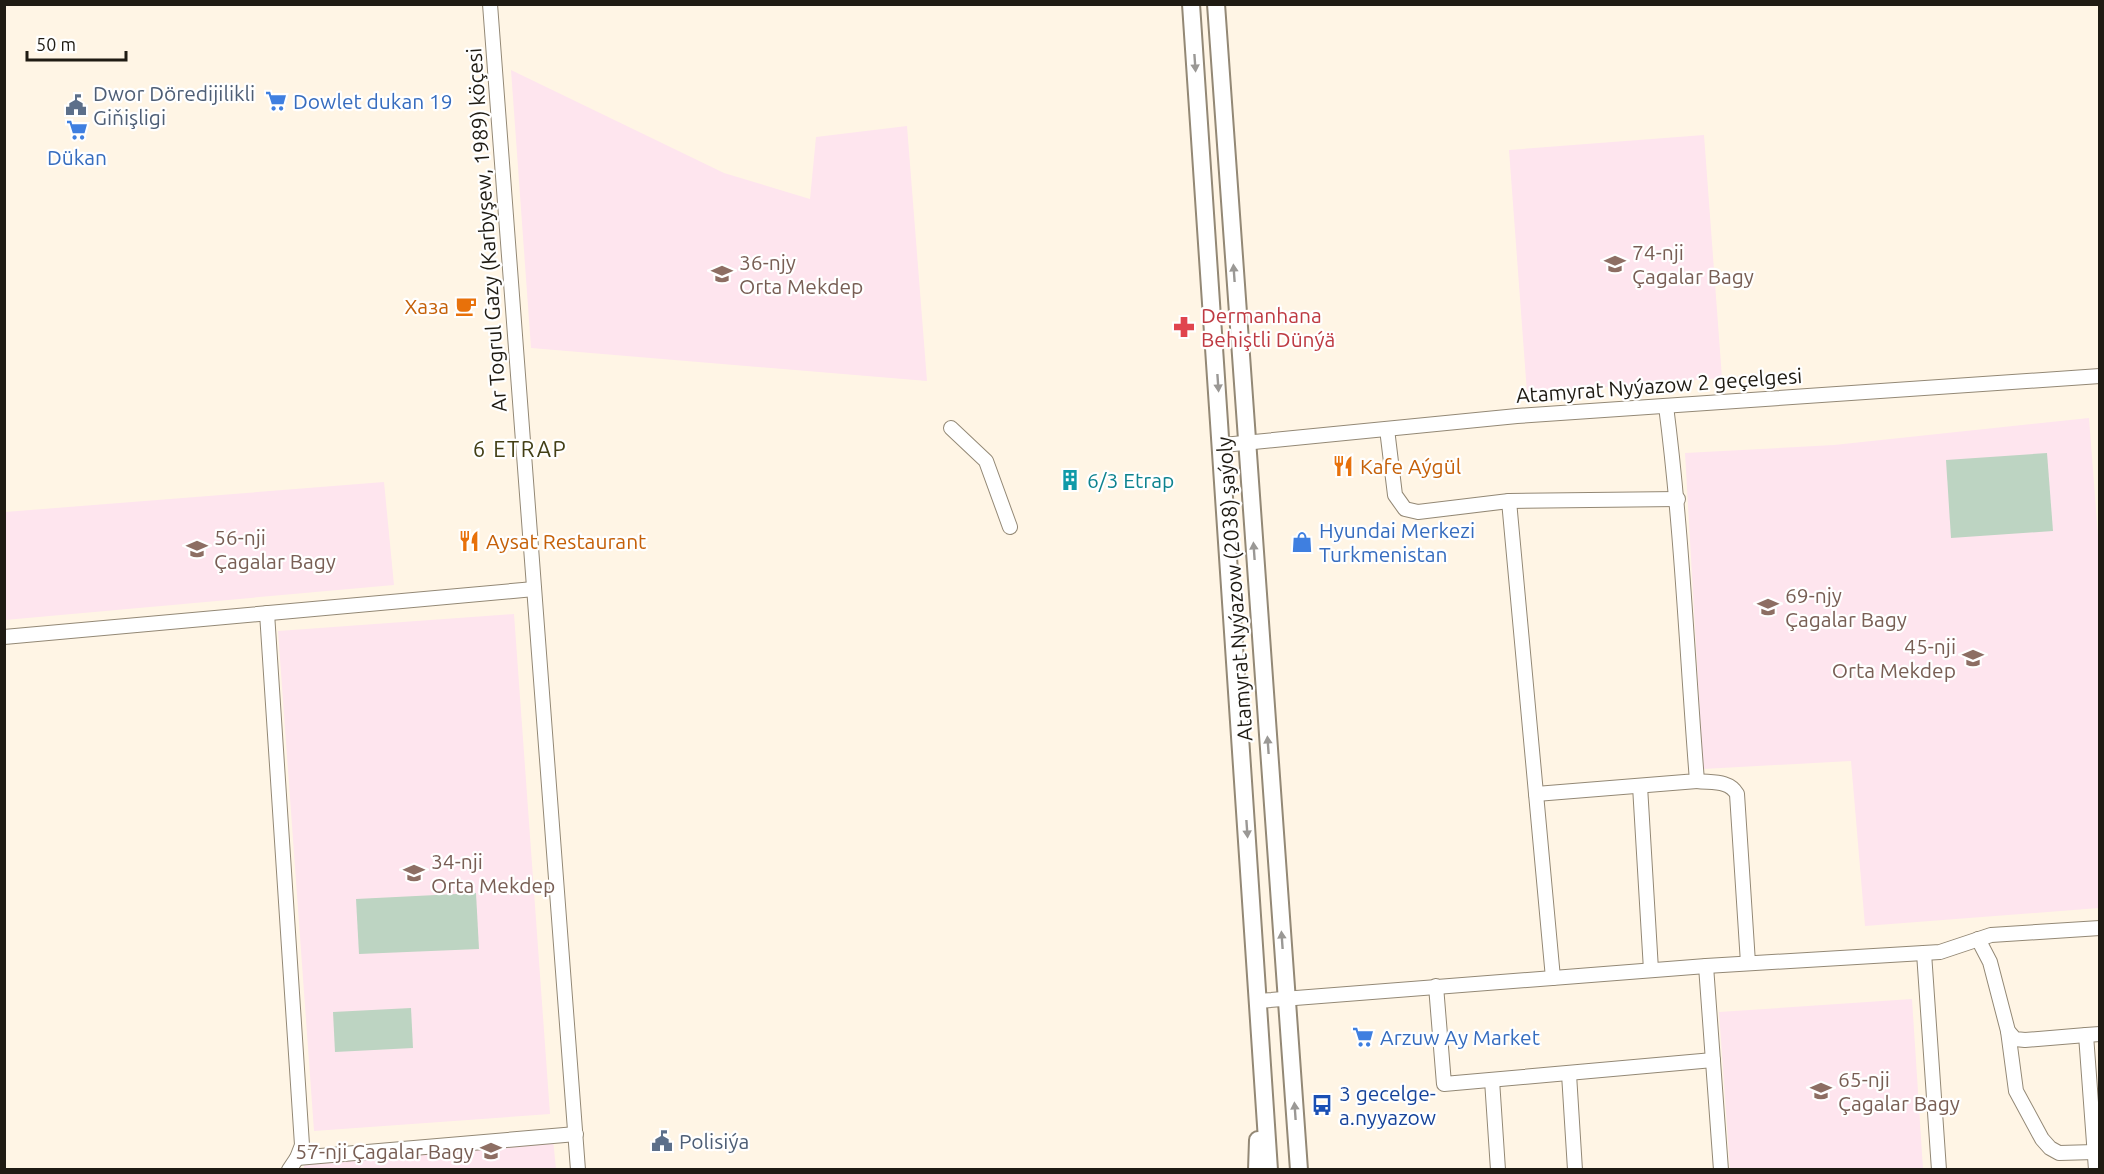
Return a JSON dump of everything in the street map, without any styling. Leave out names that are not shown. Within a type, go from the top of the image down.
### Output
[{"type":"main road","name":"Atamyrat Nyýazow (2038) şaýoly","points":[[1191,4],[1269,1170]]},
{"type":"main road","name":"Atamyrat Nyýazow (2038) şaýoly","points":[[1216,4],[1299,1170]]},
{"type":"main road","points":[[1257,1170],[1258,1001]]},
{"type":"street","name":"Ar Togrul Gazy (Karbyşew, 1989) köçesi","points":[[490,4],[578,1170]]},
{"type":"street","name":"Atamyrat Nyýazow 2 geçelgesi","points":[[1222,445],[1517,416],[2100,376]]},
{"type":"street","points":[[1666,406],[1678,499],[1685,640],[1697,781]]},
{"type":"street","points":[[951,428],[986,461],[1010,527]]},
{"type":"street","points":[[1387,429],[1395,495],[1405,509],[1418,512],[1509,501],[1678,499]]},
{"type":"street","points":[[1509,501],[1553,978]]},
{"type":"street","points":[[4,637],[534,589]]},
{"type":"street","points":[[267,613],[302,1145],[289,1167]]},
{"type":"street","points":[[1536,794],[1697,781],[1726,784],[1734,788],[1737,794],[1748,963]]},
{"type":"street","points":[[1640,786],[1652,970]]},
{"type":"street","points":[[1258,1001],[1706,966],[1940,952],[1992,935],[2100,928]]},
{"type":"street","points":[[1978,939],[1990,962],[2008,1031],[2016,1090],[2042,1139],[2050,1148],[2059,1153],[2095,1152]]},
{"type":"street","points":[[1924,952],[1939,1170]]},
{"type":"street","points":[[1706,966],[1721,1170]]},
{"type":"street","points":[[1436,986],[1444,1084],[1713,1060]]},
{"type":"street","points":[[2008,1031],[2015,1038],[2025,1040],[2093,1035],[2096,1170]]},
{"type":"street","points":[[1569,1074],[1575,1170]]},
{"type":"street","points":[[1492,1080],[1498,1170]]},
{"type":"street","points":[[289,1167],[576,1134]]},
{"type":"shaded area","name":"36-njy Orta Mekdep","points":[[511,70],[724,173],[810,199],[816,137],[907,126],[927,381],[531,348]]},
{"type":"shaded area","name":"74-nji Çagalar Bagy","points":[[1704,135],[1722,378],[1527,393],[1509,150]]},
{"type":"shaded area","name":"45-nji Orta Mekdep","points":[[2089,418],[2100,562],[2099,908],[1865,926],[1851,761],[1703,769],[1685,453],[1834,445]]},
{"type":"shaded area","name":"56-nji Çagalar Bagy","points":[[384,482],[394,585],[5,620],[5,512]]},
{"type":"shaded area","name":"34-nji Orta Mekdep","points":[[514,614],[550,1114],[314,1131],[278,631]]},
{"type":"shaded area","name":"65-nji Çagalar Bagy","points":[[1912,999],[1923,1169],[1730,1169],[1719,1012]]},
{"type":"shaded area","name":"57-nji Çagalar Bagy","points":[[553,1139],[556,1169],[304,1170],[304,1162]]},
{"type":"green space","points":[[2047,453],[2053,531],[1951,538],[1946,460]]},
{"type":"green space","points":[[476,893],[479,949],[359,954],[356,899]]},
{"type":"green space","points":[[411,1008],[413,1048],[335,1052],[333,1012]]},
{"type":"place","name":"Dowlet dukan 19","points":[[276,101]]},
{"type":"place","name":"Dwor Döredijilikli Giňişligi","points":[[76,105]]},
{"type":"place","name":"Dükan","points":[[77,130]]},
{"type":"place","name":"74-nji Çagalar Bagy","points":[[1615,264]]},
{"type":"place","name":"36-njy Orta Mekdep","points":[[722,274]]},
{"type":"place","name":"Хаза","points":[[466,306]]},
{"type":"place","name":"Dermanhana Behiştli Dünýä","points":[[1184,327]]},
{"type":"place","name":"Kafe Aýgül","points":[[1343,466]]},
{"type":"place","name":"6/3 Etrap","points":[[1070,480]]},
{"type":"place","name":"Aysat Restaurant","points":[[469,541]]},
{"type":"place","name":"Hyundai Merkezi Turkmenistan","points":[[1302,542]]},
{"type":"place","name":"56-nji Çagalar Bagy","points":[[197,549]]},
{"type":"place","name":"69-njy Çagalar Bagy","points":[[1768,607]]},
{"type":"place","name":"45-nji Orta Mekdep","points":[[1973,658]]},
{"type":"place","name":"34-nji Orta Mekdep","points":[[414,873]]},
{"type":"place","name":"Arzuw Ay Market","points":[[1363,1037]]},
{"type":"place","name":"65-nji Çagalar Bagy","points":[[1821,1091]]},
{"type":"place","name":"3 gecelge- a.nyyazow","points":[[1322,1105]]},
{"type":"place","name":"Polisiýa","points":[[662,1141]]},
{"type":"place","name":"57-nji Çagalar Bagy","points":[[491,1151]]},
{"type":"district","name":"6 ETRAP","points":[[520,448]]}]
